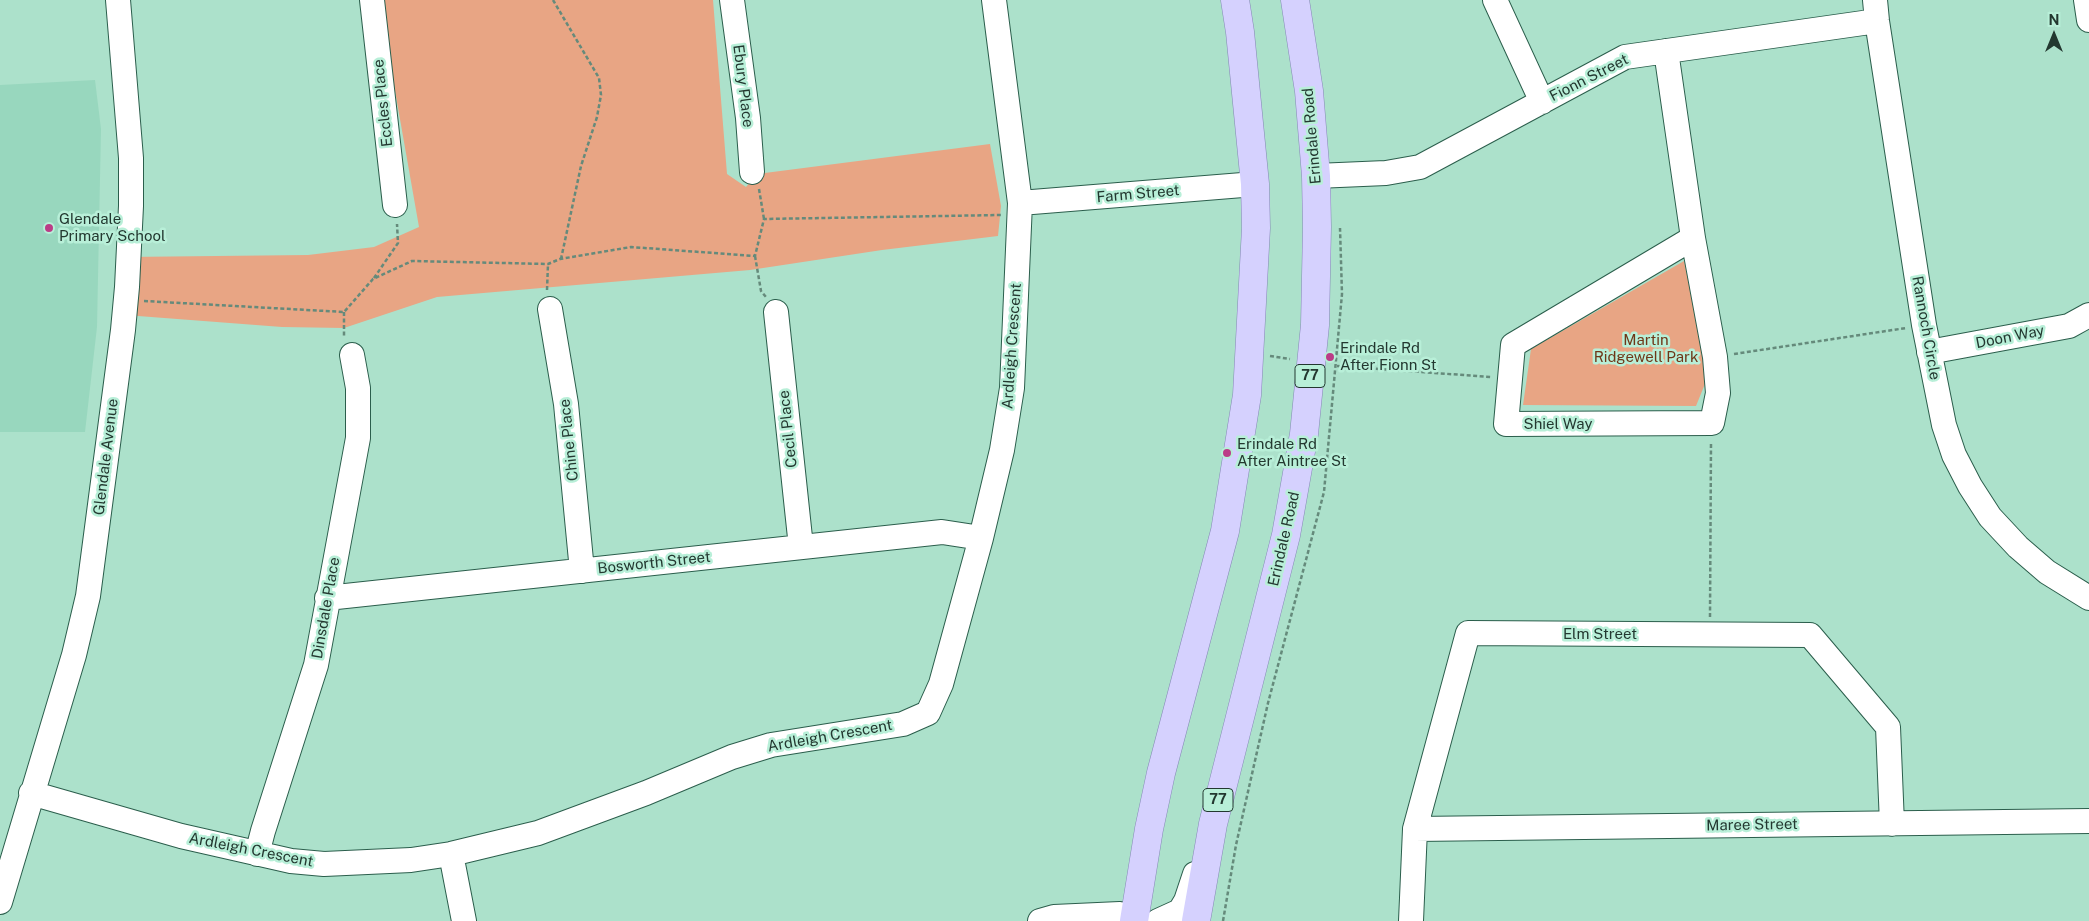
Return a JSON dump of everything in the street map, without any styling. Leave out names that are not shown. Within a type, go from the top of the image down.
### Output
[{"type":"main road","points":[[1134,921],[1149,829],[1161,773],[1225,531],[1243,426],[1250,353],[1256,228],[1255,184],[1240,32],[1235,0]]},
{"type":"main road","name":"Erindale Road","points":[[1196,921],[1213,824],[1286,535],[1302,450],[1316,306],[1317,227],[1316,176],[1309,91],[1295,0]]},
{"type":"street","name":"Glendale Avenue","points":[[0,902],[74,655],[88,596],[126,301],[131,206],[131,158],[118,0]]},
{"type":"street","name":"Eccles Place","points":[[372,0],[396,205]]},
{"type":"street","name":"Ebury Place","points":[[732,0],[748,118],[752,172]]},
{"type":"street","name":"Ardleigh Crescent","points":[[32,793],[180,836],[291,861],[324,864],[411,860],[451,854],[538,833],[646,793],[732,757],[771,746],[903,724],[928,713],[941,684],[981,538],[1002,450],[1012,388],[1020,209],[994,0]]},
{"type":"street","points":[[1495,0],[1542,102]]},
{"type":"street","points":[[2086,0],[2089,20]]},
{"type":"street","name":"Fionn Street","points":[[1316,176],[1386,172],[1420,167],[1625,57],[1876,11]]},
{"type":"street","name":"Rannoch Circle","points":[[1876,11],[1924,325],[1944,425],[1954,455],[1970,486],[1990,517],[2018,547],[2046,572],[2089,598]]},
{"type":"street","points":[[1666,51],[1693,238],[1715,357],[1718,393],[1712,423]]},
{"type":"street","name":"Farm Street","points":[[1020,209],[1255,184]]},
{"type":"street","name":"Shiel Way","points":[[1693,238],[1513,345],[1506,424],[1712,423]]},
{"type":"street","name":"Chine Place","points":[[550,309],[566,404],[582,571]]},
{"type":"street","name":"Cecil Place","points":[[776,312],[800,547]]},
{"type":"street","name":"Doon Way","points":[[1929,352],[2069,326],[2089,316]]},
{"type":"street","name":"Dinsdale Place","points":[[257,854],[262,831],[316,665],[358,438],[358,388],[352,355]]},
{"type":"street","name":"Bosworth Street","points":[[327,598],[942,532],[981,538]]},
{"type":"street","name":"Elm Street","points":[[1411,921],[1415,829],[1468,633],[1810,635],[1888,727],[1892,824]]},
{"type":"street","name":"Maree Street","points":[[1415,829],[2089,822]]},
{"type":"street","points":[[451,854],[464,921]]},
{"type":"street","points":[[1158,921],[1180,911],[1186,901],[1193,876],[1207,856]]},
{"type":"street","points":[[1040,921],[1054,917],[1120,914],[1128,921]]},
{"type":"path","points":[[553,0],[598,78],[601,95],[597,117],[581,166],[560,259]]},
{"type":"path","points":[[752,172],[758,187],[764,219],[755,256],[761,291],[776,312]]},
{"type":"path","points":[[352,355],[343,335],[344,312],[373,280],[398,243],[396,205]]},
{"type":"path","points":[[764,219],[1020,209]]},
{"type":"path","points":[[373,280],[412,261],[548,264],[560,259],[631,247],[755,256]]},
{"type":"path","points":[[548,264],[547,291],[550,309]]},
{"type":"path","points":[[126,301],[344,312]]},
{"type":"path","points":[[1715,357],[1924,325]]},
{"type":"path","points":[[1250,353],[1336,366],[1510,379]]},
{"type":"path","points":[[1710,635],[1712,423]]},
{"type":"shaded area","name":"Glendale Primary School","points":[[95,80],[101,129],[97,327],[85,432],[0,432],[0,85]]},
{"type":"green space","points":[[379,0],[713,0],[727,174],[746,187],[757,174],[990,144],[1001,206],[998,236],[882,250],[750,270],[437,297],[344,328],[282,327],[125,315],[125,257],[308,255],[374,247],[419,227]]},
{"type":"green space","name":"Martin Ridgewell Park","points":[[1684,261],[1709,374],[1696,406],[1523,405],[1531,349]]},
{"type":"place","name":"Glendale Primary School","points":[[49,228]]},
{"type":"place","name":"Erindale Rd After Fionn St","points":[[1330,357]]},
{"type":"place","name":"Erindale Rd After Aintree St","points":[[1227,453]]}]
